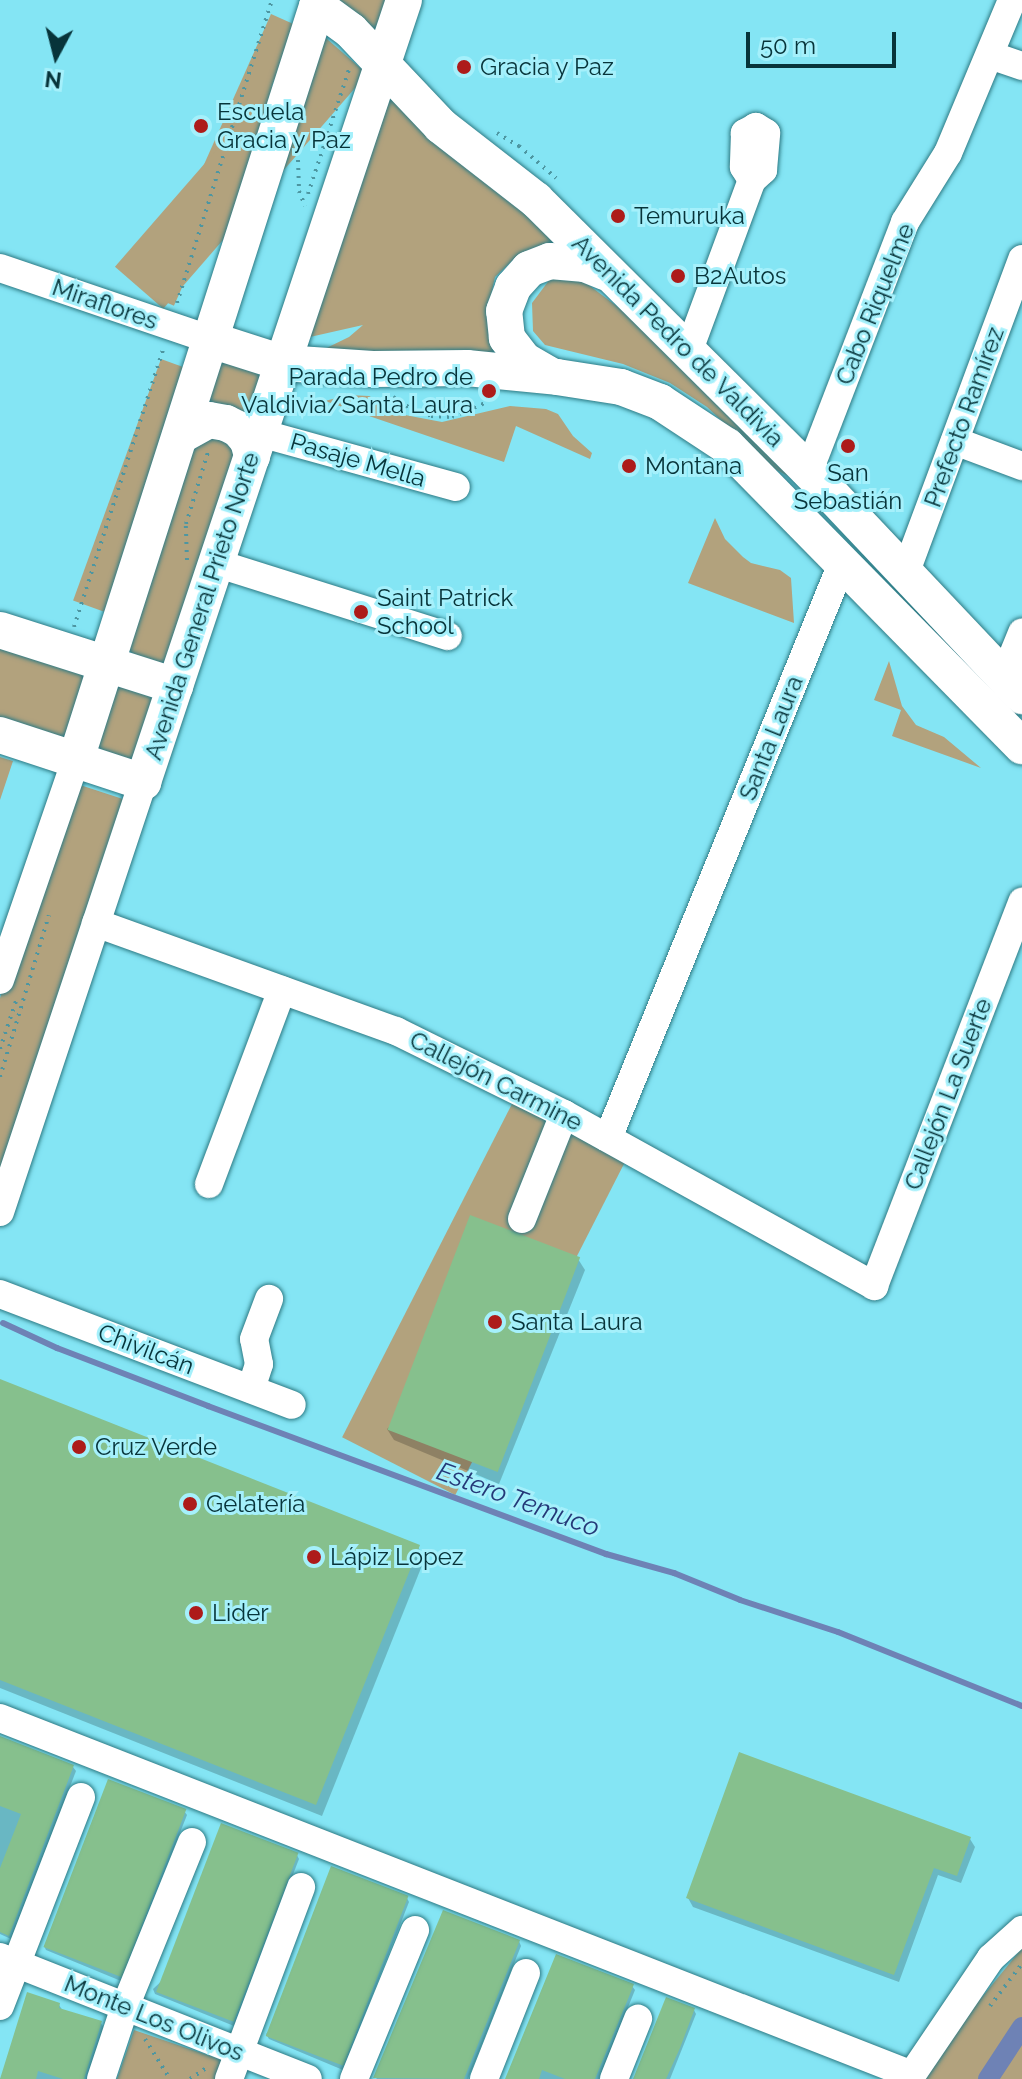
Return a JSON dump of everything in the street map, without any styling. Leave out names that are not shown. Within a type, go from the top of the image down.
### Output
[{"type":"main road","name":"Avenida General Prieto Norte","points":[[143,782],[175,686],[202,563],[256,444],[283,363],[368,60],[404,0]]},
{"type":"main road","name":"Avenida Pedro de Valdivia","points":[[311,2],[351,31],[368,60],[457,139],[497,166],[536,200],[809,471],[1013,686]]},
{"type":"main road","points":[[76,759],[211,340],[311,2]]},
{"type":"main road","points":[[557,377],[537,371],[512,349],[503,326],[507,298],[513,287],[539,263],[563,260],[607,272]]},
{"type":"main road","name":"Avenida Pedro de Valdivia","points":[[211,340],[283,363],[373,369],[467,368],[557,377],[621,387],[660,402],[727,446],[1022,746]]},
{"type":"main road","points":[[180,436],[197,424],[217,421],[238,429],[248,441],[256,444]]},
{"type":"main road","points":[[0,630],[175,686]]},
{"type":"main road","points":[[957,679],[1013,686]]},
{"type":"main road","points":[[0,735],[143,782]]},
{"type":"street","name":"Cabo Riquelme","points":[[809,471],[905,222],[948,153],[1012,0]]},
{"type":"street","points":[[990,55],[1022,66]]},
{"type":"street","points":[[689,350],[752,180]]},
{"type":"street","name":"Prefecto Ramírez","points":[[905,574],[1022,259]]},
{"type":"street","name":"Miraflores","points":[[0,268],[211,340]]},
{"type":"street","points":[[955,441],[1022,466]]},
{"type":"street","name":"Pasaje Mella","points":[[256,444],[456,487]]},
{"type":"street","name":"Santa Laura","points":[[608,1138],[843,561]]},
{"type":"street","points":[[202,563],[448,636]]},
{"type":"street","points":[[1013,686],[1022,633]]},
{"type":"street","points":[[0,980],[76,759]]},
{"type":"street","name":"Avenida General Prieto Norte","points":[[0,1212],[143,782]]},
{"type":"street","name":"Callejón La Suerte","points":[[874,1286],[1022,902]]},
{"type":"street","name":"Callejón Carmine","points":[[96,923],[396,1031],[564,1114],[874,1286]]},
{"type":"street","points":[[209,1184],[282,990]]},
{"type":"street","points":[[522,1219],[564,1114]]},
{"type":"street","name":"Chivilcán","points":[[0,1294],[292,1405]]},
{"type":"street","points":[[251,1389],[259,1364],[254,1339],[269,1299]]},
{"type":"street","points":[[0,1718],[911,2077],[991,1958],[1022,1930]]},
{"type":"street","points":[[0,2006],[7,1960],[81,1797]]},
{"type":"street","points":[[101,2079],[192,1842]]},
{"type":"street","points":[[229,2079],[301,1887]]},
{"type":"street","points":[[354,2079],[415,1930]]},
{"type":"street","name":"Monte Los Olivos","points":[[7,1960],[308,2079]]},
{"type":"street","points":[[484,2079],[526,1973]]},
{"type":"street","points":[[614,2079],[638,2019]]},
{"type":"path","points":[[305,204],[368,60]]},
{"type":"path","points":[[387,393],[413,410],[431,416],[452,417],[488,402]]},
{"type":"path","points":[[202,563],[186,524],[217,421]]},
{"type":"path","points":[[0,1077],[51,911]]},
{"type":"path","points":[[130,2009],[170,2079]]},
{"type":"shaded area","points":[[335,0],[389,0],[377,37]]},
{"type":"shaded area","points":[[271,14],[298,26],[174,306],[147,294]]},
{"type":"shaded area","points":[[319,32],[367,74],[163,309],[115,267]]},
{"type":"shaded area","points":[[387,80],[571,243],[515,258],[495,277],[490,300],[505,358],[310,356],[349,337],[363,325],[301,339]]},
{"type":"shaded area","points":[[574,274],[638,322],[813,489],[771,467],[707,407],[670,383],[623,364],[545,345],[533,331],[532,303],[550,279]]},
{"type":"shaded area","points":[[214,352],[270,371],[168,667],[135,655],[118,642]]},
{"type":"shaded area","points":[[161,359],[192,370],[104,612],[73,601]]},
{"type":"shaded area","points":[[348,395],[369,396],[405,415],[442,422],[510,406],[546,409],[558,414],[573,436],[592,453],[590,459],[516,426],[504,462],[325,401]]},
{"type":"shaded area","points":[[715,518],[725,539],[743,557],[751,563],[780,570],[791,578],[794,623],[688,583]]},
{"type":"shaded area","points":[[0,639],[96,668],[71,750],[0,726]]},
{"type":"shaded area","points":[[889,661],[902,706],[916,725],[944,737],[981,768],[892,736],[901,710],[874,700]]},
{"type":"shaded area","points":[[107,676],[165,694],[143,767],[84,750]]},
{"type":"shaded area","points":[[0,757],[13,761],[0,800]]},
{"type":"shaded area","points":[[71,782],[129,801],[0,1173],[0,998]]},
{"type":"shaded area","name":"Santa Laura","points":[[516,1096],[629,1154],[455,1495],[342,1437]]},
{"type":"shaded area","points":[[1022,1948],[1022,2079],[925,2079],[964,2019]]},
{"type":"shaded area","points":[[134,2030],[228,2062],[222,2079],[117,2079]]},
{"type":"building","points":[[470,1215],[580,1257],[498,1472],[388,1430]]},
{"type":"building","name":"Lider","points":[[0,1379],[420,1545],[316,1805],[0,1680]]},
{"type":"building","points":[[0,1736],[74,1765],[9,1936],[0,1932],[0,1868],[21,1814],[0,1806]]},
{"type":"building","points":[[739,1752],[971,1837],[957,1876],[934,1868],[894,1975],[686,1898]]},
{"type":"building","points":[[108,1779],[186,1809],[122,1977],[43,1947]]},
{"type":"building","points":[[221,1823],[298,1853],[234,2022],[156,1992]]},
{"type":"building","points":[[331,1866],[408,1896],[343,2066],[266,2036]]},
{"type":"building","points":[[443,1910],[520,1940],[464,2079],[373,2078]]},
{"type":"building","points":[[556,1954],[634,1984],[628,1999],[595,2079],[565,2079],[542,2070],[539,2079],[505,2079]]},
{"type":"building","points":[[27,1992],[60,2003],[59,2008],[102,2021],[84,2079],[63,2079],[38,2071],[36,2079],[0,2079]]},
{"type":"building","points":[[666,1997],[695,2008],[680,2048],[666,2079],[633,2079]]},
{"type":"waterway","name":"Estero Temuco","points":[[3,1323],[57,1348],[208,1406],[606,1554],[674,1573],[740,1600],[838,1632],[1022,1706]]},
{"type":"waterway","points":[[988,2079],[1022,2027]]},
{"type":"place","name":"Gracia y Paz","points":[[464,67]]},
{"type":"place","name":"Escuela Gracia y Paz","points":[[201,126]]},
{"type":"place","name":"Temuruka","points":[[618,216]]},
{"type":"place","name":"B2Autos","points":[[678,276]]},
{"type":"place","name":"Parada Pedro de Valdivia/Santa Laura","points":[[489,391]]},
{"type":"place","name":"San Sebastián","points":[[848,446]]},
{"type":"place","name":"Montana","points":[[629,466]]},
{"type":"place","name":"Saint Patrick School","points":[[361,612]]},
{"type":"place","name":"Santa Laura","points":[[495,1322]]},
{"type":"place","name":"Cruz Verde","points":[[79,1447]]},
{"type":"place","name":"Gelatería","points":[[190,1504]]},
{"type":"place","name":"Lápiz Lopez","points":[[314,1557]]},
{"type":"place","name":"Lider","points":[[196,1613]]}]
